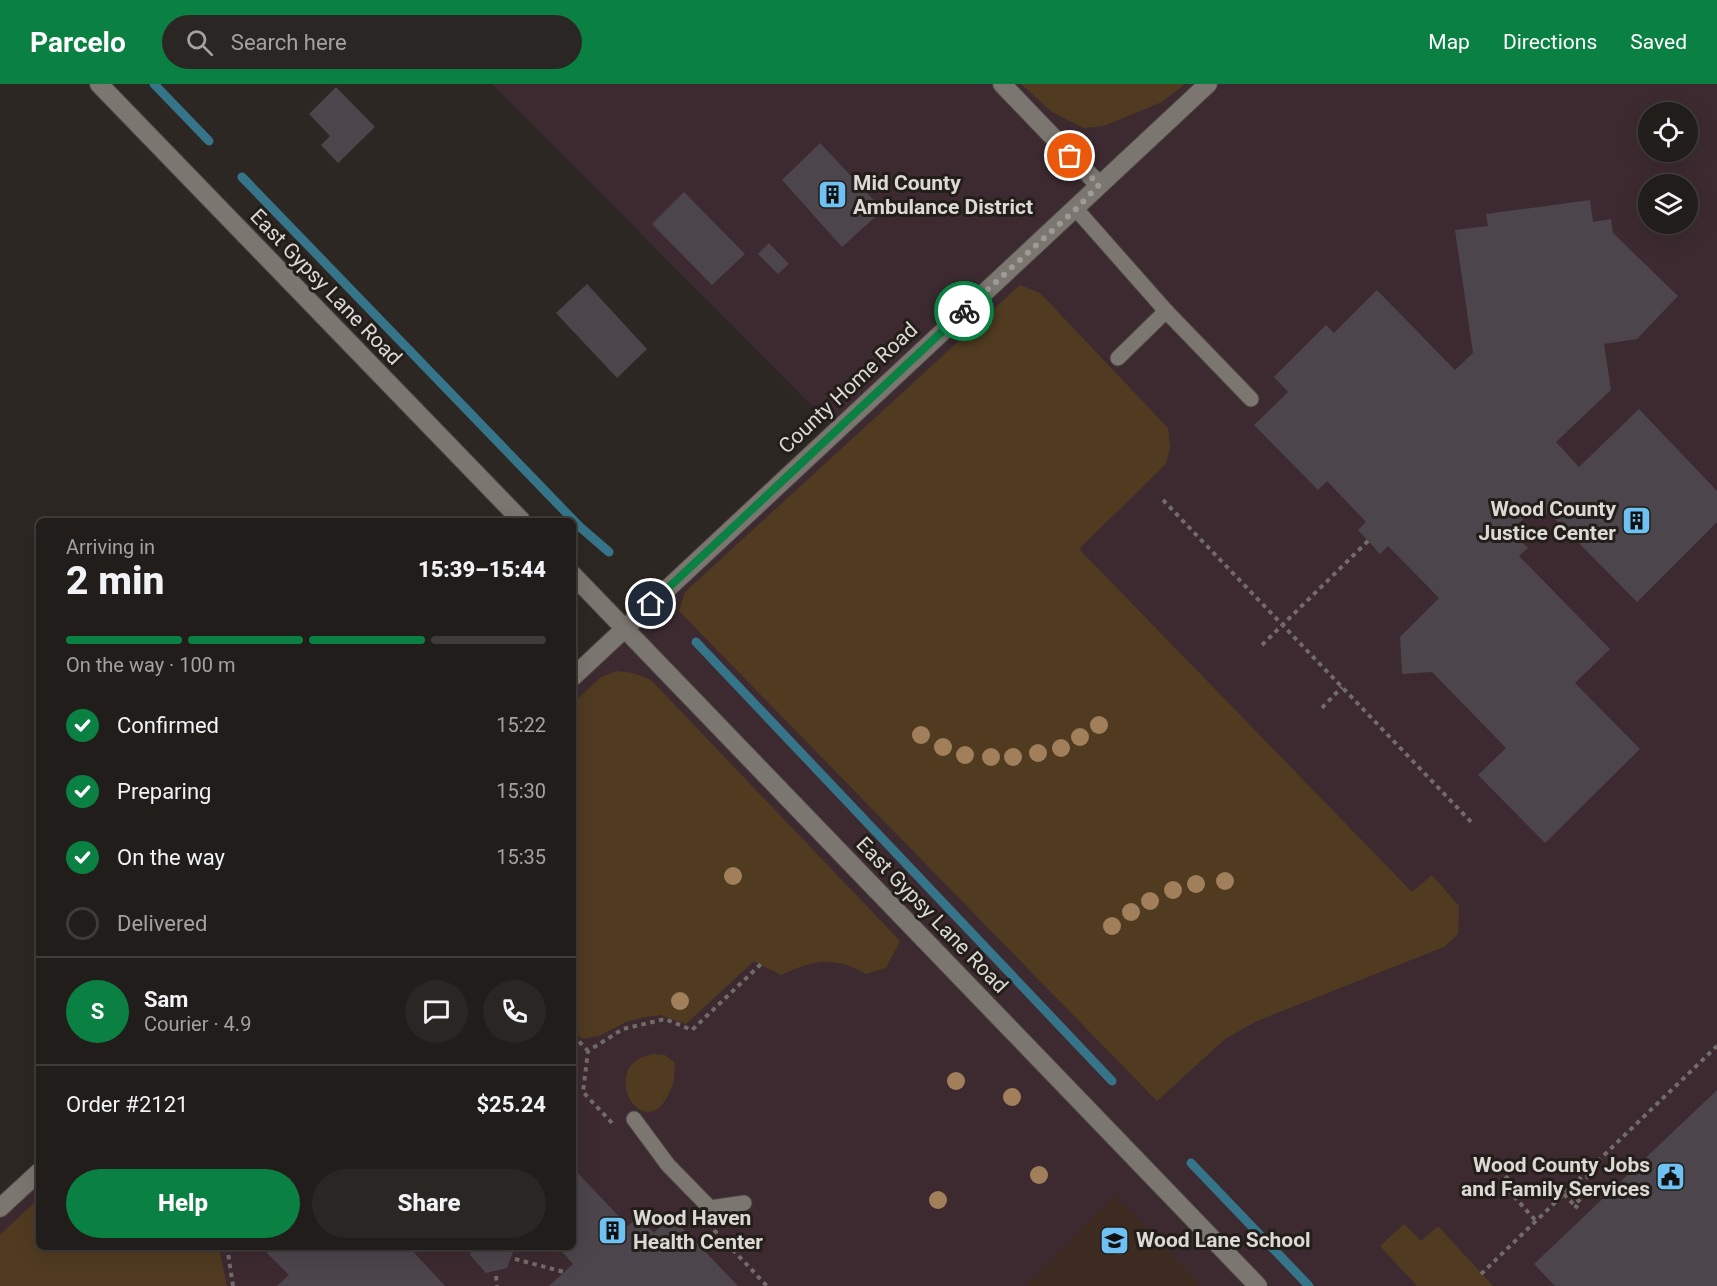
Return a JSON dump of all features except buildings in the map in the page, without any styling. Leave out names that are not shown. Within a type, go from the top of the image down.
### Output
[{"type":"street","name":"East Gypsy Lane Road","points":[[99,84],[519,518]]},
{"type":"street","points":[[1002,84],[1099,185]]},
{"type":"street","name":"County Home Road","points":[[576,674],[1208,84]]},
{"type":"street","name":"East Gypsy Lane Road","points":[[576,578],[1258,1286]]},
{"type":"street","points":[[0,1208],[36,1175]]},
{"type":"lane","points":[[1076,209],[1166,311],[1251,399]]},
{"type":"lane","points":[[1118,358],[1166,311]]},
{"type":"lane","points":[[634,1119],[668,1165],[710,1208],[744,1203]]},
{"type":"path","points":[[1163,500],[1473,824]]},
{"type":"path","points":[[1262,645],[1368,541]]},
{"type":"path","points":[[1322,708],[1342,687]]},
{"type":"path","points":[[588,1051],[623,1029],[665,1019],[692,1030],[761,963]]},
{"type":"path","points":[[576,1038],[588,1051]]},
{"type":"path","points":[[1481,1274],[1717,1046]]},
{"type":"path","points":[[588,1051],[583,1092],[615,1126]]},
{"type":"path","points":[[1574,1205],[1588,1190],[1589,1180],[1586,1172]]},
{"type":"path","points":[[1508,1176],[1502,1183],[1536,1221]]},
{"type":"path","points":[[1564,1194],[1578,1208]]},
{"type":"path","points":[[711,1227],[767,1286]]},
{"type":"path","points":[[228,1250],[233,1286]]},
{"type":"path","points":[[515,1258],[564,1272]]},
{"type":"path","points":[[496,1276],[497,1286]]},
{"type":"shaded area","points":[[492,84],[1717,84],[1717,1286],[0,1286],[0,1208],[36,1175],[36,1250],[576,1250],[576,674],[836,430]]},
{"type":"shaded area","points":[[1021,84],[1185,84],[1162,102],[1104,126],[1084,128],[1052,112]]},
{"type":"shaded area","points":[[1020,285],[1040,293],[1168,428],[1170,447],[1166,464],[1079,549],[1412,892],[1432,875],[1459,906],[1458,934],[1444,947],[1257,1021],[1225,1039],[1157,1101],[679,611],[685,592]]},
{"type":"shaded area","points":[[617,671],[633,673],[651,680],[900,941],[886,968],[866,974],[844,964],[824,962],[803,966],[781,975],[754,961],[686,1024],[660,1015],[646,1017],[628,1021],[599,1036],[582,1039],[576,1032],[576,700],[601,677]]},
{"type":"shaded area","points":[[654,1054],[665,1055],[674,1062],[675,1073],[672,1088],[664,1102],[654,1111],[643,1111],[634,1105],[628,1095],[625,1082],[628,1070],[637,1060]]},
{"type":"shaded area","name":"Wood Lane School","points":[[1115,1195],[1202,1286],[1026,1286]]},
{"type":"shaded area","points":[[36,1201],[36,1250],[220,1250],[227,1286],[0,1286],[0,1235]]},
{"type":"shaded area","points":[[1404,1224],[1421,1241],[1438,1226],[1493,1286],[1417,1286],[1380,1246]]},
{"type":"waterway","points":[[154,84],[209,141]]},
{"type":"waterway","points":[[242,177],[571,518]]},
{"type":"waterway","points":[[576,523],[609,552]]},
{"type":"waterway","points":[[696,642],[1112,1081]]},
{"type":"waterway","points":[[1191,1163],[1309,1286]]},
{"type":"way so far","points":[[964,311],[1076,209],[1099,185],[1070,156]]},
{"type":"place","name":"Mid County Ambulance District","points":[[832,195]]},
{"type":"place","name":"Wood County Justice Center","points":[[1637,521]]},
{"type":"place","name":"Wood County Jobs and Family Services","points":[[1671,1177]]},
{"type":"place","name":"Wood Haven Health Center","points":[[612,1230]]},
{"type":"place","name":"Wood Lane School","points":[[1115,1240]]},
{"type":"route","points":[[651,604],[964,311]]}]
